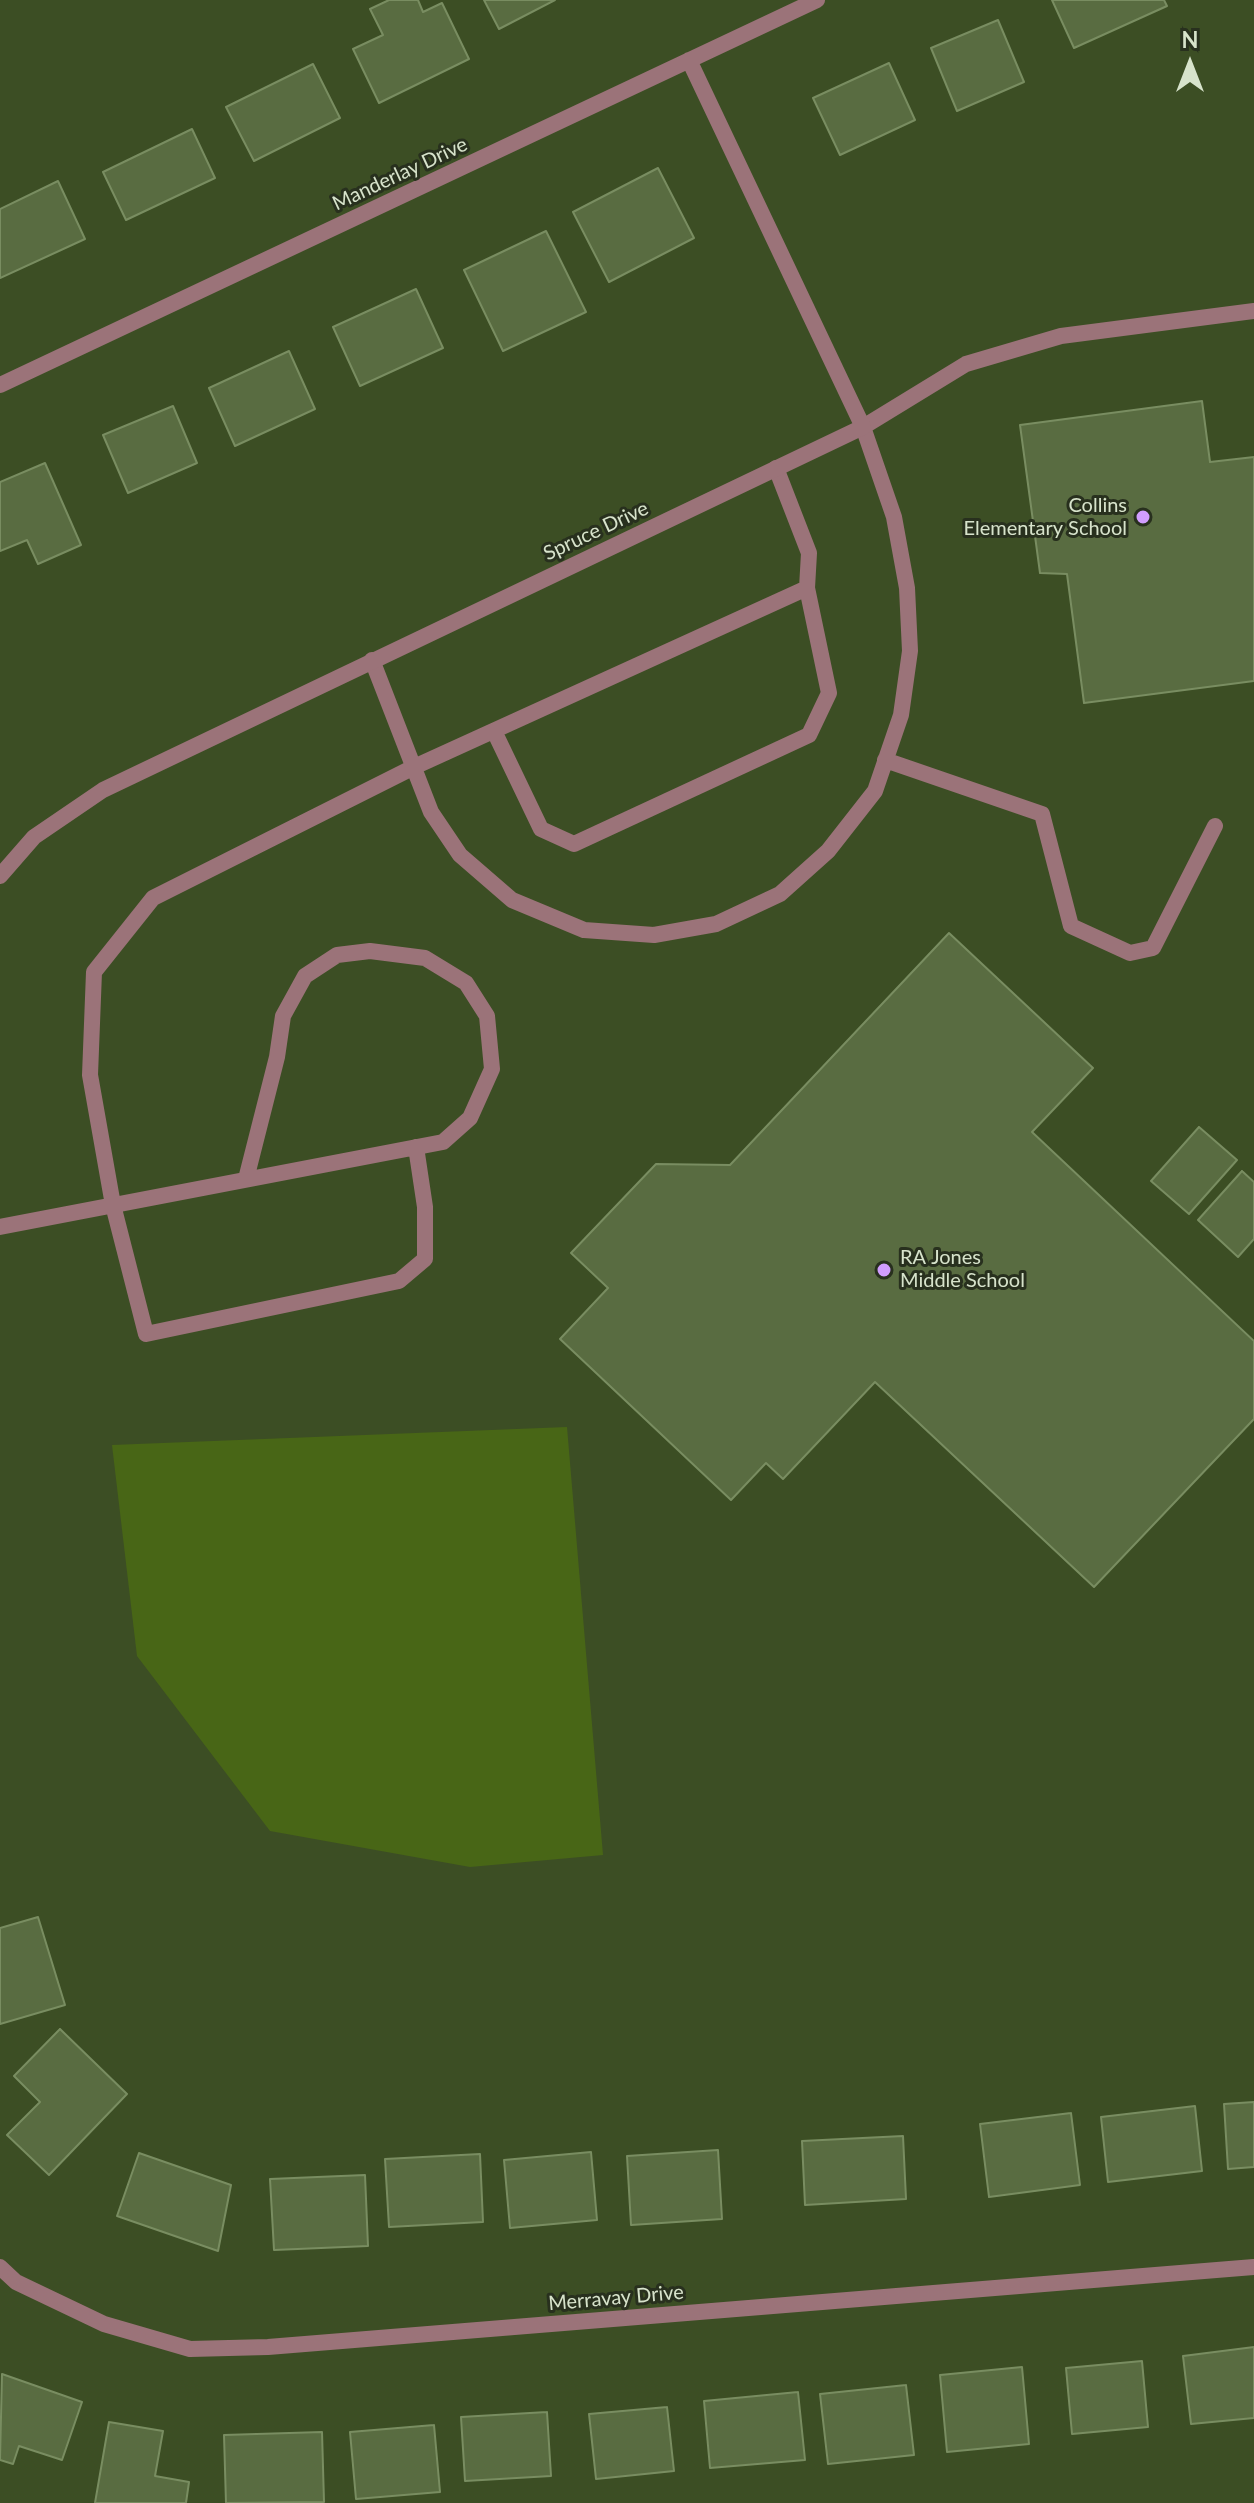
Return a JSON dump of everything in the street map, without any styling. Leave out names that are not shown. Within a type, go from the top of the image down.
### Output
[{"type":"street","name":"Manderlay Drive","points":[[0,385],[817,0]]},
{"type":"street","points":[[372,660],[431,812],[460,855],[512,900],[584,930],[654,935],[716,924],[780,894],[837,839],[875,791],[901,715],[910,651],[907,588],[894,517],[863,427],[689,60]]},
{"type":"street","name":"Spruce Drive","points":[[0,876],[34,837],[103,790],[863,427],[966,364],[1061,336],[1254,311]]},
{"type":"street","points":[[494,731],[541,829],[574,844],[809,735],[829,693],[807,588],[809,553],[776,468]]},
{"type":"street","points":[[416,1147],[425,1207],[425,1259],[399,1281],[146,1334],[113,1205],[90,1075],[94,972],[153,898],[414,767],[807,588]]},
{"type":"street","points":[[885,760],[1042,814],[1071,926],[1130,953],[1153,948],[1215,826]]},
{"type":"street","points":[[0,1227],[443,1142],[470,1118],[492,1069],[487,1016],[466,983],[425,958],[370,951],[337,955],[305,976],[283,1016],[277,1057],[246,1179]]},
{"type":"street","name":"Merravay Drive","points":[[0,2267],[16,2282],[104,2324],[190,2349],[284,2346],[1254,2267]]},
{"type":"green space","points":[[567,1427],[603,1855],[470,1867],[270,1831],[137,1656],[112,1445]]},
{"type":"building","points":[[389,0],[418,0],[423,12],[442,3],[469,59],[379,103],[353,49],[383,35],[370,9]]},
{"type":"building","points":[[484,0],[555,0],[499,29]]},
{"type":"building","points":[[1052,0],[1164,0],[1167,6],[1074,48]]},
{"type":"building","points":[[998,20],[1024,82],[957,111],[931,48]]},
{"type":"building","points":[[889,63],[915,120],[840,155],[813,98]]},
{"type":"building","points":[[313,64],[340,118],[254,161],[226,107]]},
{"type":"building","points":[[192,129],[215,178],[126,220],[103,172]]},
{"type":"building","points":[[658,168],[694,238],[609,282],[573,212]]},
{"type":"building","points":[[58,181],[85,239],[0,278],[0,209]]},
{"type":"building","points":[[546,231],[586,312],[503,351],[464,270]]},
{"type":"building","points":[[416,289],[443,348],[360,386],[333,327]]},
{"type":"building","points":[[289,351],[315,409],[235,446],[209,388]]},
{"type":"building","name":"Collins Elementary School","points":[[1202,401],[1210,462],[1254,457],[1254,681],[1084,703],[1067,574],[1040,573],[1020,425]]},
{"type":"building","points":[[173,406],[197,463],[128,493],[103,435]]},
{"type":"building","points":[[45,463],[81,545],[38,564],[27,540],[0,551],[0,482]]},
{"type":"building","name":"RA Jones Middle School","points":[[949,933],[1093,1068],[1032,1132],[1254,1341],[1254,1419],[1094,1587],[875,1382],[783,1479],[766,1463],[731,1500],[560,1339],[608,1288],[571,1253],[656,1164],[730,1165]]},
{"type":"building","points":[[1199,1127],[1237,1160],[1189,1214],[1151,1181]]},
{"type":"building","points":[[1242,1171],[1254,1182],[1254,1239],[1238,1257],[1198,1220]]},
{"type":"building","points":[[38,1917],[65,2005],[0,2024],[0,1928]]},
{"type":"building","points":[[60,2029],[127,2094],[49,2175],[7,2135],[40,2102],[14,2076]]},
{"type":"building","points":[[1254,2102],[1254,2167],[1228,2169],[1224,2104]]},
{"type":"building","points":[[1195,2106],[1202,2171],[1108,2182],[1101,2117]]},
{"type":"building","points":[[1071,2113],[1080,2185],[989,2197],[980,2124]]},
{"type":"building","points":[[903,2136],[906,2199],[805,2205],[802,2141]]},
{"type":"building","points":[[718,2150],[722,2219],[631,2225],[627,2156]]},
{"type":"building","points":[[591,2152],[597,2220],[510,2228],[504,2160]]},
{"type":"building","points":[[139,2153],[231,2185],[218,2251],[117,2216]]},
{"type":"building","points":[[480,2154],[483,2222],[389,2227],[385,2159]]},
{"type":"building","points":[[365,2175],[368,2246],[274,2250],[270,2179]]},
{"type":"building","points":[[1254,2347],[1254,2418],[1191,2424],[1183,2356]]},
{"type":"building","points":[[1142,2361],[1148,2427],[1072,2434],[1066,2368]]},
{"type":"building","points":[[1022,2367],[1029,2444],[947,2452],[940,2375]]},
{"type":"building","points":[[2,2374],[82,2402],[62,2460],[19,2446],[13,2464],[0,2460]]},
{"type":"building","points":[[906,2385],[914,2455],[828,2464],[820,2394]]},
{"type":"building","points":[[798,2392],[805,2460],[710,2468],[704,2401]]},
{"type":"building","points":[[667,2407],[674,2471],[596,2479],[589,2414]]},
{"type":"building","points":[[547,2412],[551,2476],[465,2481],[461,2417]]},
{"type":"building","points":[[109,2422],[163,2431],[155,2476],[189,2482],[186,2503],[95,2503]]},
{"type":"building","points":[[434,2425],[440,2492],[356,2499],[350,2432]]},
{"type":"building","points":[[322,2432],[324,2502],[226,2503],[224,2435]]},
{"type":"place","name":"Collins Elementary School","points":[[1143,517]]},
{"type":"place","name":"RA Jones Middle School","points":[[884,1270]]}]
